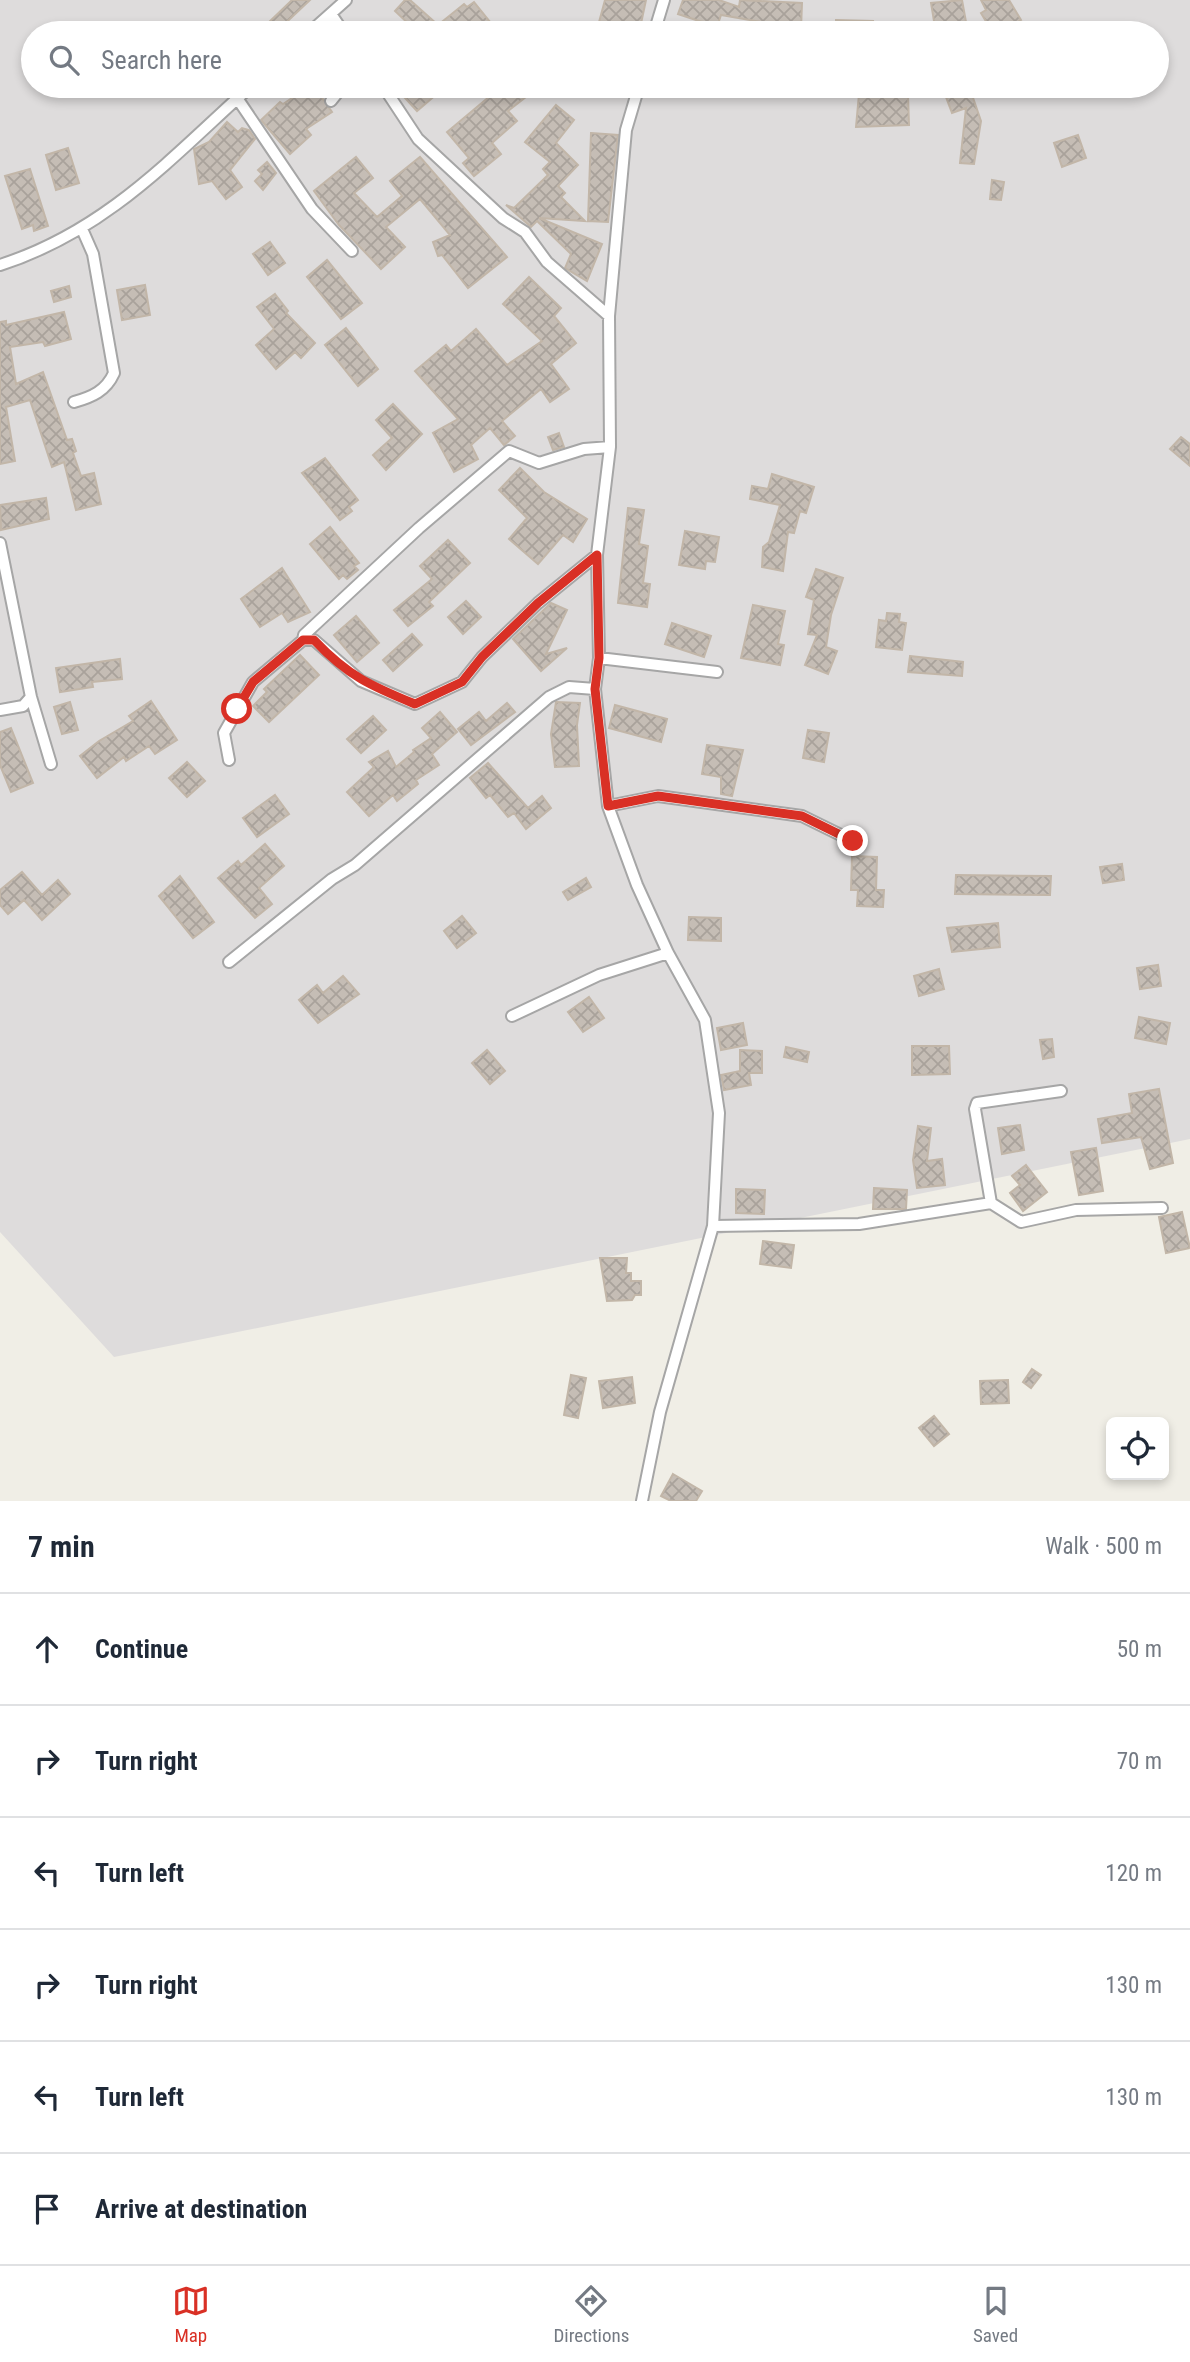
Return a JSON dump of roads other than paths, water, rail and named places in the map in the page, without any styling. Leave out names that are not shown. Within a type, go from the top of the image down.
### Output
[{"type":"street","points":[[323,21],[346,0]]},
{"type":"street","points":[[658,21],[664,0]]},
{"type":"street","points":[[331,14],[336,21]]},
{"type":"street","points":[[391,98],[418,139],[503,218],[525,232],[547,262],[609,316]]},
{"type":"street","points":[[635,98],[626,130],[609,316],[610,447],[597,555],[599,658],[595,689],[608,806],[637,885],[668,953],[705,1020],[719,1113],[713,1226],[660,1412],[642,1501]]},
{"type":"street","points":[[0,265],[30,256],[122,204],[237,99],[312,209],[352,251]]},
{"type":"street","points":[[74,402],[90,398],[109,385],[114,373],[93,254],[82,229]]},
{"type":"street","points":[[229,760],[224,733],[253,682],[303,640],[304,635],[419,528],[509,451],[538,463],[584,449],[610,447]]},
{"type":"street","points":[[0,542],[31,697],[51,764]]},
{"type":"street","points":[[303,640],[314,640],[333,660],[361,681],[415,704],[462,682],[482,657],[538,603],[597,555]]},
{"type":"street","points":[[599,658],[717,672]]},
{"type":"street","points":[[229,962],[332,879],[355,865],[549,697],[569,687],[595,689]]},
{"type":"street","points":[[0,710],[23,706],[31,697]]},
{"type":"street","points":[[608,806],[658,796],[802,816],[853,841]]},
{"type":"street","points":[[512,1016],[599,975],[668,953]]},
{"type":"street","points":[[991,1203],[975,1110],[977,1103],[1061,1091]]},
{"type":"street","points":[[713,1226],[859,1224],[991,1203],[1021,1222],[1076,1210],[1162,1208]]}]
